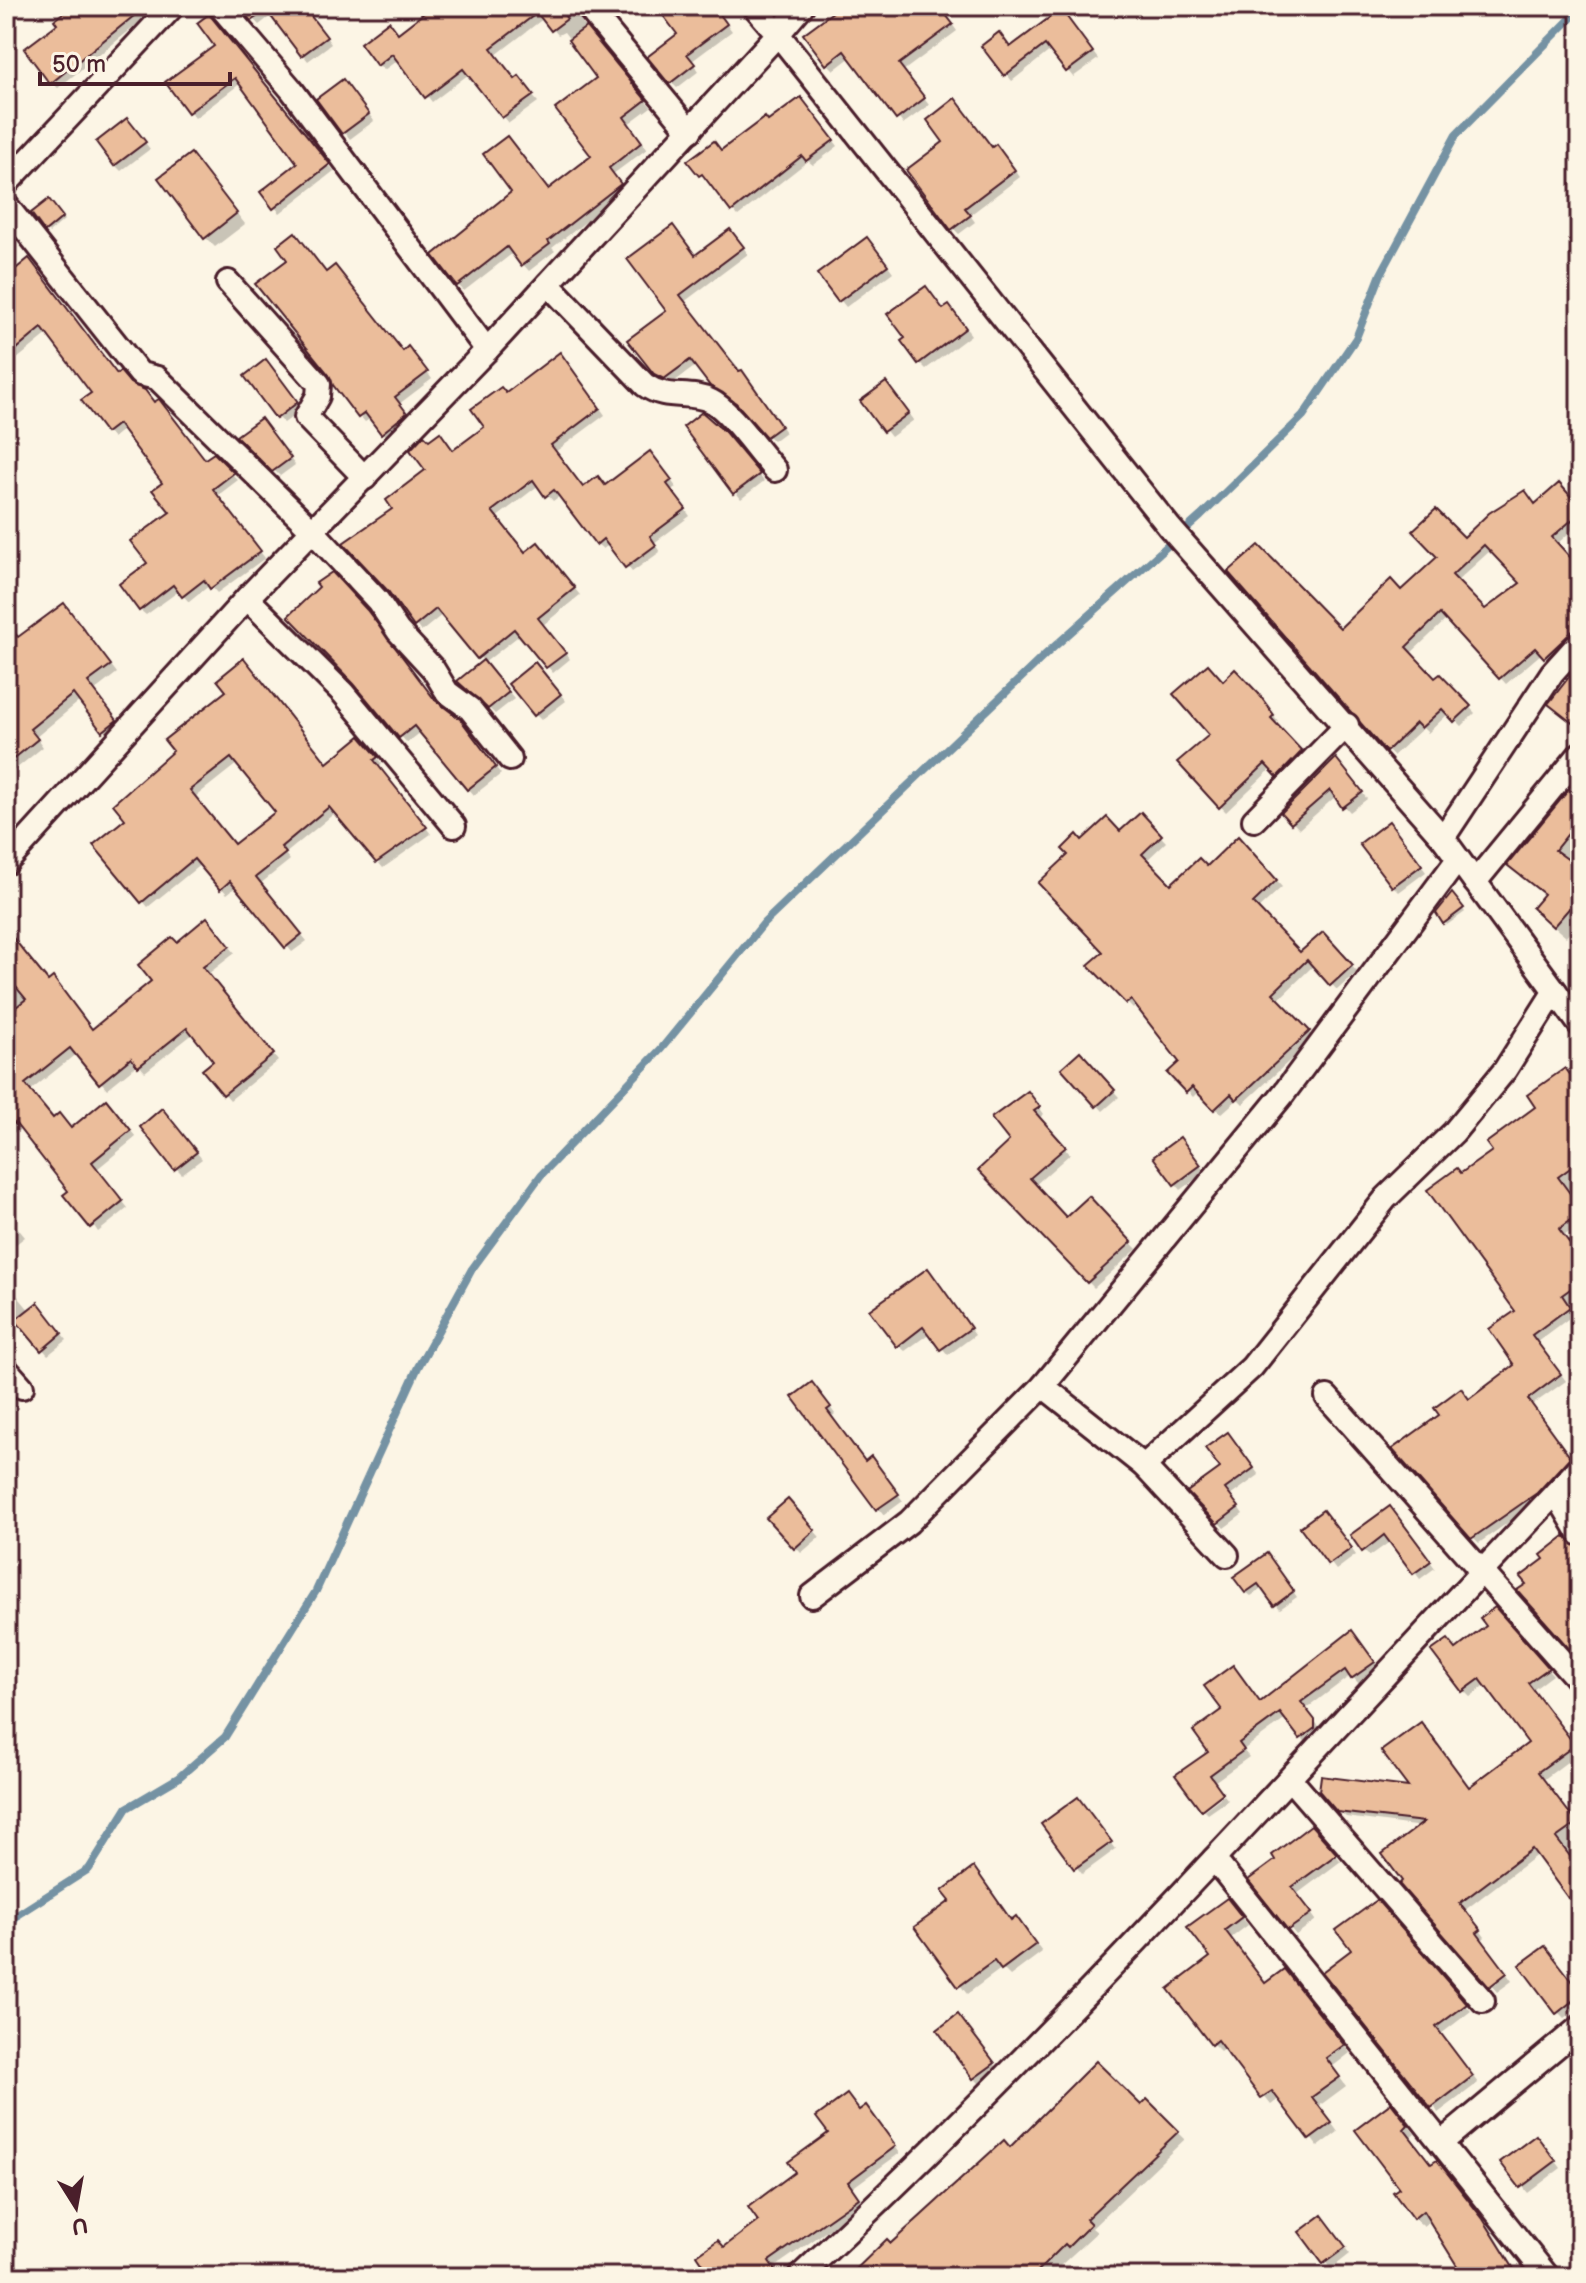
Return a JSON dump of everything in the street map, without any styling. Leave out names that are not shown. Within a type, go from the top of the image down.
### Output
[{"type":"street","points":[[6,184],[173,6]]},
{"type":"street","points":[[220,6],[291,89],[487,350]]},
{"type":"street","points":[[587,6],[690,131]]},
{"type":"street","points":[[754,6],[1170,528],[1347,725],[1443,838],[1580,1025]]},
{"type":"street","points":[[6,863],[247,598],[487,350],[802,6]]},
{"type":"street","points":[[6,205],[140,374],[157,378],[312,530],[378,601],[398,631],[433,669],[447,692],[470,709],[510,759]]},
{"type":"street","points":[[228,282],[319,384],[318,396],[306,417],[365,478]]},
{"type":"street","points":[[548,284],[645,385],[663,396],[699,397],[714,402],[775,470]]},
{"type":"street","points":[[247,598],[343,693],[454,826]]},
{"type":"street","points":[[1443,838],[1552,673],[1580,642]]},
{"type":"street","points":[[1254,820],[1347,725]]},
{"type":"street","points":[[1475,882],[1580,754]]},
{"type":"street","points":[[812,1596],[909,1522],[1043,1386],[1284,1093],[1458,859]]},
{"type":"street","points":[[1144,1466],[1252,1367],[1386,1198],[1454,1132],[1505,1070],[1555,991]]},
{"type":"street","points":[[6,1369],[22,1387]]},
{"type":"street","points":[[1043,1386],[1144,1466],[1227,1555]]},
{"type":"street","points":[[1327,1397],[1580,1682]]},
{"type":"street","points":[[799,2277],[921,2164],[1290,1779],[1580,1467]]},
{"type":"street","points":[[1556,1493],[1580,1534]]},
{"type":"street","points":[[1290,1779],[1483,2001]]},
{"type":"street","points":[[1214,1859],[1373,2062],[1442,2142],[1548,2277]]},
{"type":"street","points":[[1442,2142],[1580,2027]]},
{"type":"building","points":[[72,6],[146,6],[50,84],[24,49],[57,24],[54,20]]},
{"type":"building","points":[[238,6],[303,6],[327,37],[301,56],[266,10],[251,21]]},
{"type":"building","points":[[433,6],[558,6],[567,19],[551,31],[537,13],[491,48],[515,79],[519,76],[534,95],[502,118],[463,69],[425,98],[392,54],[377,66],[360,43],[389,21],[398,33]]},
{"type":"building","points":[[673,6],[714,6],[727,24],[687,54],[695,64],[669,84],[647,57],[677,34],[662,14]]},
{"type":"building","points":[[841,6],[939,6],[953,24],[899,64],[925,98],[896,120],[844,51],[826,65],[803,34]]},
{"type":"building","points":[[1061,9],[1093,52],[1066,72],[1045,45],[1004,76],[981,46],[999,32],[1010,47]]},
{"type":"building","points":[[209,14],[330,164],[273,209],[260,192],[297,163],[235,78],[188,113],[165,82],[214,46],[197,23]]},
{"type":"building","points":[[586,27],[646,100],[624,117],[642,142],[609,168],[621,184],[548,241],[550,244],[521,266],[507,247],[457,286],[433,255],[511,192],[483,154],[507,136],[548,189],[591,156],[555,109],[596,78],[568,40]]},
{"type":"building","points":[[343,79],[369,114],[342,134],[316,99]]},
{"type":"building","points":[[801,97],[834,140],[806,161],[802,156],[731,212],[702,174],[699,176],[687,161],[714,141],[721,150],[765,117],[768,121]]},
{"type":"building","points":[[955,98],[992,147],[996,144],[1015,170],[965,208],[971,215],[951,230],[906,170],[943,142],[927,120]]},
{"type":"building","points":[[127,118],[146,142],[114,166],[96,142]]},
{"type":"building","points":[[191,153],[237,213],[204,239],[158,178]]},
{"type":"building","points":[[49,199],[63,217],[45,232],[31,213]]},
{"type":"building","points":[[673,225],[695,255],[730,229],[744,247],[680,295],[739,371],[742,370],[781,426],[766,437],[736,403],[710,386],[690,360],[664,379],[654,374],[627,340],[666,311],[627,259]]},
{"type":"building","points":[[295,232],[326,272],[335,265],[403,351],[408,346],[428,372],[395,397],[407,413],[381,434],[365,413],[358,418],[329,375],[255,284],[287,260],[277,246]]},
{"type":"building","points":[[867,237],[888,265],[838,302],[817,274]]},
{"type":"building","points":[[29,258],[117,374],[120,371],[130,383],[145,390],[154,402],[159,399],[205,459],[214,453],[234,473],[213,489],[261,551],[210,589],[204,580],[182,597],[173,585],[139,611],[119,584],[147,563],[130,541],[170,512],[152,490],[162,483],[118,424],[106,433],[81,400],[91,393],[42,328],[6,358],[6,277]]},
{"type":"building","points":[[926,286],[943,309],[949,305],[966,328],[918,364],[901,341],[905,338],[887,314]]},
{"type":"building","points":[[560,352],[600,408],[551,445],[583,487],[598,476],[605,485],[650,451],[672,480],[667,484],[686,509],[650,536],[656,545],[625,568],[603,539],[596,545],[554,490],[545,497],[533,480],[492,511],[525,552],[538,542],[575,588],[538,618],[566,653],[546,668],[514,629],[477,659],[436,609],[414,627],[388,591],[343,543],[392,509],[386,500],[425,470],[410,450],[424,435],[429,440],[440,432],[453,450],[484,427],[471,409],[501,387],[506,393]]},
{"type":"building","points":[[266,359],[298,402],[276,419],[244,376]]},
{"type":"building","points":[[886,382],[909,413],[883,432],[860,401]]},
{"type":"building","points":[[702,412],[725,432],[760,474],[733,494],[683,427]]},
{"type":"building","points":[[261,418],[291,458],[272,472],[236,436]]},
{"type":"building","points":[[1559,483],[1580,507],[1580,513],[1552,537],[1580,568],[1580,624],[1544,658],[1535,648],[1499,679],[1440,614],[1406,647],[1435,678],[1440,674],[1471,706],[1454,722],[1442,709],[1421,728],[1416,723],[1386,752],[1228,572],[1259,545],[1340,628],[1391,579],[1401,590],[1437,557],[1412,531],[1436,509],[1464,537],[1489,513],[1525,490],[1535,504]],"holes":[[[1484,545],[1520,583],[1485,609],[1452,575]]]},
{"type":"building","points":[[332,572],[367,610],[435,700],[460,719],[496,767],[467,790],[414,726],[399,738],[354,684],[288,616],[319,587],[316,583]]},
{"type":"building","points":[[64,603],[111,665],[88,682],[117,720],[102,732],[73,694],[30,729],[38,739],[6,765],[6,623],[18,637]]},
{"type":"building","points":[[244,658],[327,763],[360,736],[378,757],[374,760],[427,827],[376,863],[329,807],[281,847],[286,853],[256,877],[302,934],[285,948],[230,881],[220,890],[194,859],[141,903],[93,845],[125,819],[113,804],[173,751],[164,740],[226,691],[217,680]],"holes":[[[231,758],[275,812],[234,844],[190,790]]]},
{"type":"building","points":[[483,660],[509,692],[488,709],[457,681]]},
{"type":"building","points":[[535,662],[561,694],[534,716],[508,684]]},
{"type":"building","points":[[1580,663],[1580,729],[1548,704]]},
{"type":"building","points":[[1208,664],[1223,681],[1235,669],[1258,693],[1274,715],[1271,718],[1302,751],[1277,777],[1265,764],[1219,808],[1177,762],[1209,735],[1173,694]]},
{"type":"building","points":[[1336,758],[1363,792],[1342,808],[1330,790],[1291,824],[1281,813]]},
{"type":"building","points":[[1580,776],[1580,819],[1555,850],[1580,868],[1580,896],[1553,927],[1532,908],[1544,894],[1507,865]]},
{"type":"building","points":[[1141,812],[1162,835],[1142,854],[1171,884],[1199,858],[1207,866],[1238,836],[1277,880],[1253,903],[1300,952],[1323,932],[1353,965],[1330,986],[1307,960],[1273,993],[1310,1031],[1236,1100],[1231,1094],[1214,1110],[1192,1087],[1186,1093],[1167,1073],[1179,1062],[1131,1000],[1126,1004],[1088,965],[1103,952],[1038,883],[1068,855],[1062,849],[1077,834],[1082,840],[1107,817],[1120,831]]},
{"type":"building","points":[[1389,821],[1422,865],[1392,887],[1359,844]]},
{"type":"building","points":[[1452,893],[1464,908],[1443,924],[1436,913]]},
{"type":"building","points":[[207,917],[230,946],[203,967],[274,1054],[223,1095],[202,1070],[213,1061],[187,1028],[138,1067],[131,1058],[99,1084],[70,1048],[25,1084],[53,1118],[59,1113],[71,1128],[106,1099],[131,1130],[92,1162],[123,1201],[90,1228],[63,1195],[68,1191],[15,1123],[6,1130],[6,1015],[26,999],[6,975],[6,929],[48,981],[53,977],[92,1029],[151,981],[138,965],[172,937],[177,942]]},
{"type":"building","points":[[1080,1051],[1115,1090],[1096,1107],[1061,1068]]},
{"type":"building","points":[[1565,1068],[1580,1087],[1580,1161],[1558,1177],[1580,1207],[1580,1214],[1559,1229],[1580,1257],[1580,1282],[1562,1295],[1570,1307],[1532,1335],[1561,1374],[1528,1399],[1570,1457],[1537,1493],[1471,1539],[1392,1449],[1439,1415],[1434,1408],[1461,1388],[1469,1399],[1514,1365],[1489,1329],[1515,1311],[1427,1190],[1457,1168],[1461,1173],[1492,1151],[1486,1143],[1535,1107],[1527,1095]]},
{"type":"building","points":[[1028,1091],[1040,1107],[1034,1111],[1066,1147],[1030,1178],[1066,1217],[1089,1196],[1132,1242],[1087,1283],[978,1170],[1009,1141],[991,1118]]},
{"type":"building","points":[[162,1108],[197,1152],[174,1170],[140,1127]]},
{"type":"building","points":[[1180,1137],[1201,1165],[1174,1185],[1153,1157]]},
{"type":"building","points":[[928,1268],[971,1328],[940,1350],[923,1327],[897,1347],[869,1310]]},
{"type":"building","points":[[38,1302],[62,1333],[41,1351],[15,1320]]},
{"type":"building","points":[[812,1382],[831,1407],[827,1410],[865,1461],[871,1456],[899,1494],[876,1510],[792,1397]]},
{"type":"building","points":[[1228,1432],[1254,1468],[1225,1489],[1239,1507],[1217,1524],[1187,1492],[1220,1468],[1205,1448]]},
{"type":"building","points":[[788,1499],[815,1530],[794,1549],[766,1518]]},
{"type":"building","points":[[1390,1506],[1431,1561],[1413,1574],[1384,1535],[1362,1552],[1350,1535]]},
{"type":"building","points":[[1323,1510],[1352,1548],[1328,1565],[1300,1527]]},
{"type":"building","points":[[1565,1536],[1580,1550],[1580,1649],[1574,1654],[1517,1590],[1526,1584],[1520,1577],[1544,1559],[1541,1555]]},
{"type":"building","points":[[1267,1553],[1294,1591],[1274,1606],[1258,1584],[1245,1593],[1233,1577]]},
{"type":"building","points":[[1495,1607],[1549,1668],[1528,1683],[1575,1745],[1538,1772],[1577,1823],[1556,1838],[1580,1869],[1580,1889],[1568,1898],[1532,1849],[1460,1903],[1481,1930],[1477,1933],[1507,1973],[1489,1987],[1399,1884],[1402,1881],[1382,1854],[1424,1822],[1337,1812],[1319,1791],[1321,1776],[1408,1787],[1381,1751],[1421,1722],[1469,1787],[1528,1743],[1480,1679],[1462,1692],[1431,1651],[1448,1639],[1456,1649],[1486,1626],[1480,1618]]},
{"type":"building","points":[[1352,1630],[1375,1662],[1351,1679],[1345,1670],[1301,1702],[1315,1720],[1315,1728],[1300,1739],[1280,1713],[1239,1743],[1244,1750],[1210,1775],[1223,1793],[1201,1810],[1175,1775],[1208,1752],[1193,1731],[1222,1710],[1204,1686],[1233,1665],[1260,1702]]},
{"type":"building","points":[[1078,1797],[1112,1842],[1074,1869],[1041,1824]]},
{"type":"building","points":[[1311,1825],[1337,1854],[1292,1887],[1312,1913],[1288,1930],[1248,1880],[1275,1860],[1272,1855]]},
{"type":"building","points":[[974,1867],[1011,1920],[1016,1916],[1036,1944],[1001,1970],[994,1961],[958,1987],[914,1927],[950,1901],[942,1891]]},
{"type":"building","points":[[1227,1898],[1242,1917],[1225,1930],[1265,1983],[1284,1969],[1344,2045],[1326,2058],[1340,2077],[1312,2097],[1332,2123],[1309,2140],[1272,2091],[1261,2098],[1217,2040],[1211,2045],[1168,1989],[1210,1957],[1187,1927]]},
{"type":"building","points":[[1377,1900],[1467,2004],[1436,2027],[1473,2076],[1431,2108],[1322,1972],[1351,1950],[1336,1930]]},
{"type":"building","points":[[1545,1946],[1580,1991],[1580,1995],[1556,2014],[1519,1965]]},
{"type":"building","points":[[958,2014],[995,2063],[973,2079],[937,2030]]},
{"type":"building","points":[[1096,2061],[1141,2105],[1147,2099],[1179,2131],[1086,2219],[1091,2224],[1068,2247],[1065,2244],[1032,2277],[848,2277],[887,2239],[891,2243],[1004,2140],[1010,2147]]},
{"type":"building","points":[[847,2094],[859,2110],[866,2105],[896,2146],[848,2182],[859,2198],[769,2261],[780,2277],[685,2277],[703,2264],[697,2255],[718,2240],[724,2247],[758,2221],[748,2207],[795,2172],[788,2162],[828,2133],[816,2117]]},
{"type":"building","points":[[1391,2103],[1408,2125],[1404,2129],[1431,2164],[1437,2160],[1483,2219],[1519,2277],[1464,2277],[1423,2211],[1413,2219],[1393,2192],[1399,2188],[1355,2130]]},
{"type":"building","points":[[1536,2135],[1556,2161],[1520,2188],[1500,2162]]},
{"type":"building","points":[[1322,2215],[1346,2247],[1323,2264],[1299,2232]]},
{"type":"waterway","points":[[6,1937],[17,1915],[89,1869],[127,1808],[178,1778],[225,1737],[316,1591],[418,1367],[472,1269],[541,1175],[661,1049],[764,923],[1046,654],[1201,516],[1303,416],[1356,338],[1381,274],[1456,135],[1580,9]]}]
